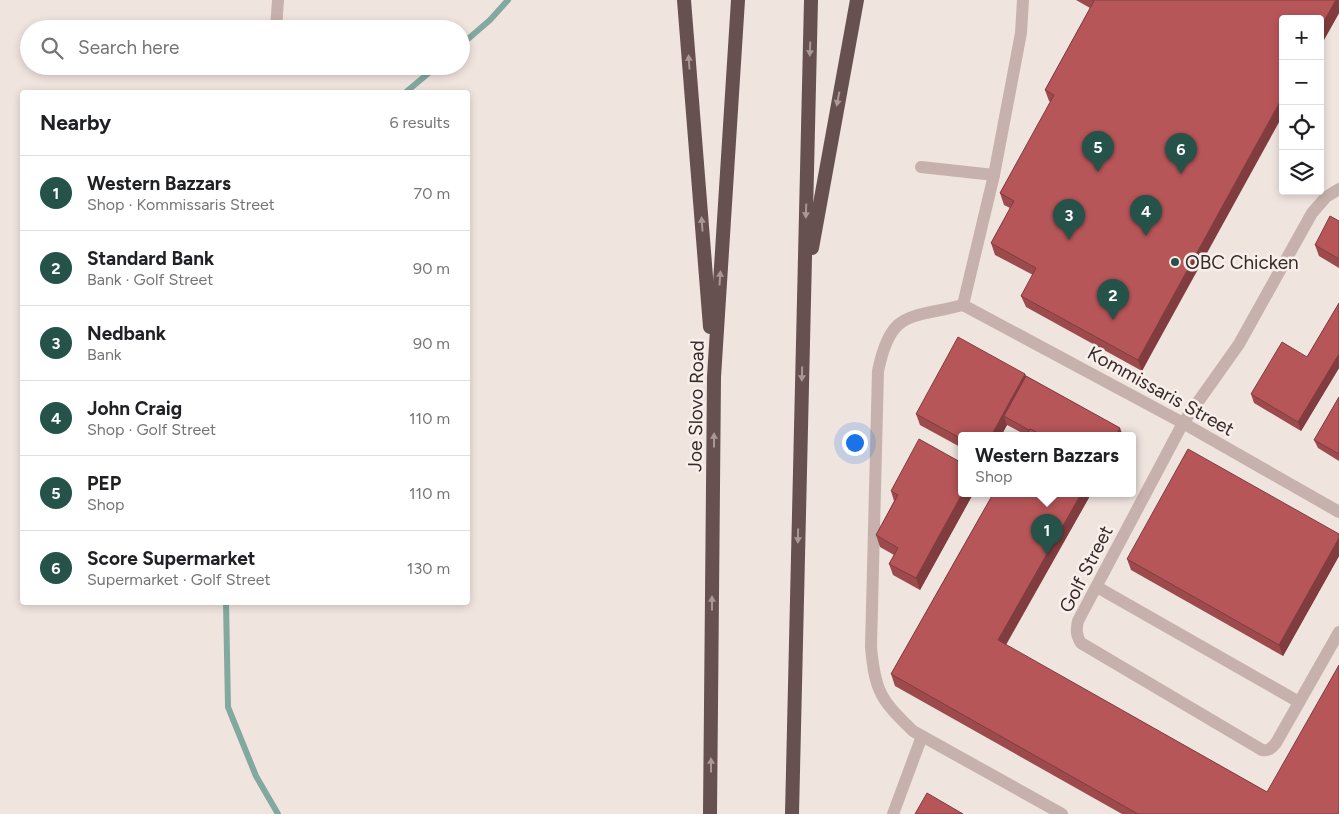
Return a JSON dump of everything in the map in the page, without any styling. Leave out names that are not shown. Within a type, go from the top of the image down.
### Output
[{"type":"highway","points":[[684,0],[714,377]]},
{"type":"highway","name":"Joe Slovo Road","points":[[710,814],[714,377],[738,0]]},
{"type":"highway","points":[[792,814],[803,297],[812,0]]},
{"type":"highway","points":[[803,297],[857,0]]},
{"type":"street","points":[[277,20],[278,0]]},
{"type":"street","points":[[1023,0],[1021,33],[994,175],[963,305],[917,314],[899,323],[891,331],[883,349],[878,371],[871,647],[874,676],[881,696],[912,731],[1062,814]]},
{"type":"street","points":[[920,168],[994,175]]},
{"type":"street","name":"Golf Street","points":[[1339,189],[1326,197],[1312,213],[1239,344],[1183,423],[1078,621],[1076,630],[1081,644],[1262,750],[1269,750],[1276,743],[1339,632]]},
{"type":"street","name":"Kommissaris Street","points":[[963,305],[1183,423],[1339,512]]},
{"type":"street","points":[[1097,587],[1300,702]]},
{"type":"street","points":[[893,814],[922,736]]},
{"type":"building","points":[[1092,0],[1336,0],[1324,21],[1324,15],[1279,15],[1279,103],[1138,360],[1021,296],[1036,268],[991,243],[1014,201],[1000,193],[1054,95],[1045,90],[1094,1]]},
{"type":"building","points":[[1330,216],[1339,221],[1339,259],[1315,245]]},
{"type":"building","points":[[1339,303],[1339,354],[1298,422],[1251,394],[1282,342],[1307,357]]},
{"type":"building","points":[[958,337],[1025,374],[993,432],[958,432],[958,437],[916,414]]},
{"type":"building","points":[[1026,376],[1120,428],[1118,432],[1036,432],[1004,416]]},
{"type":"building","points":[[1339,397],[1339,454],[1314,440]]},
{"type":"building","points":[[919,439],[958,461],[958,497],[960,497],[916,578],[889,564],[898,548],[876,535],[898,495],[891,491]]},
{"type":"building","points":[[1188,449],[1339,534],[1339,538],[1279,645],[1127,559]]},
{"type":"building","points":[[991,497],[1079,497],[998,640],[1267,792],[1339,665],[1339,814],[1138,814],[891,674]]},
{"type":"building","points":[[927,793],[963,814],[915,814]]},
{"type":"waterway","points":[[470,37],[490,20],[508,0]]},
{"type":"waterway","points":[[408,90],[426,75]]},
{"type":"waterway","points":[[226,605],[228,707],[256,776],[278,814]]},
{"type":"place","name":"PEP","points":[[1098,172]]},
{"type":"place","name":"Score Supermarket","points":[[1181,174]]},
{"type":"place","name":"John Craig","points":[[1146,236]]},
{"type":"place","name":"Nedbank","points":[[1069,240]]},
{"type":"place","name":"OBC Chicken","points":[[1175,262]]},
{"type":"place","name":"Standard Bank","points":[[1113,320]]},
{"type":"place","name":"Western Bazzars","points":[[1047,555]]}]
